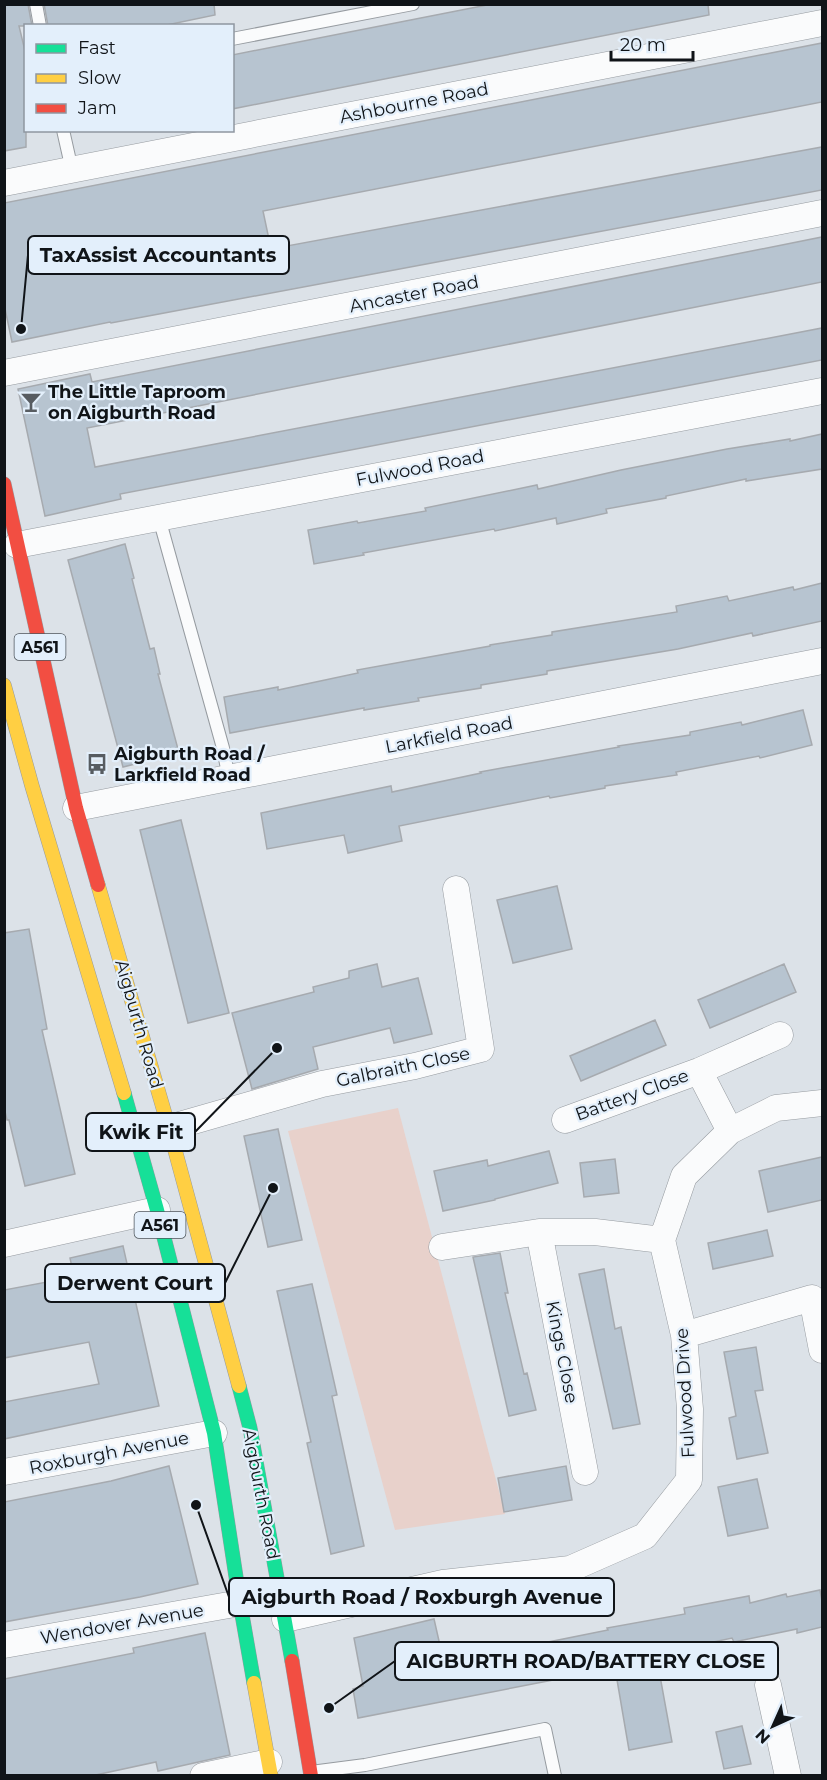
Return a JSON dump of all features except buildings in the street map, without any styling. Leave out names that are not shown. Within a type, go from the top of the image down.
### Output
[{"type":"highway","name":"Aigburth Road","points":[[4,484],[76,808],[169,1128],[250,1428],[285,1619],[310,1774]]},
{"type":"highway","name":"Aigburth Road","points":[[4,685],[157,1210],[214,1433],[240,1603],[270,1769]]},
{"type":"street","name":"Ashbourne Road","points":[[4,183],[822,23]]},
{"type":"street","name":"Ancaster Road","points":[[4,373],[822,213]]},
{"type":"street","name":"Fulwood Road","points":[[17,545],[822,391]]},
{"type":"street","name":"Larkfield Road","points":[[76,808],[822,661]]},
{"type":"street","name":"Galbraith Close","points":[[169,1128],[322,1084],[415,1066],[481,1049],[456,889]]},
{"type":"street","name":"Battery Close","points":[[565,1120],[699,1071],[780,1035]]},
{"type":"street","name":"Battery Close","points":[[699,1071],[730,1131]]},
{"type":"street","points":[[442,1247],[539,1232],[595,1232],[662,1240],[684,1176],[730,1131],[776,1108],[822,1103]]},
{"type":"street","points":[[4,1244],[157,1210]]},
{"type":"street","name":"Kings Close","points":[[539,1232],[585,1472]]},
{"type":"street","name":"Fulwood Drive","points":[[285,1619],[443,1583],[570,1569],[645,1536],[689,1480],[690,1409],[684,1335],[662,1240]]},
{"type":"street","points":[[684,1335],[812,1298],[822,1350]]},
{"type":"street","name":"Roxburgh Avenue","points":[[4,1472],[214,1433]]},
{"type":"street","name":"Wendover Avenue","points":[[4,1645],[240,1603]]},
{"type":"street","points":[[768,1685],[788,1776]]},
{"type":"street","points":[[203,1776],[270,1769]]},
{"type":"lane","points":[[36,4],[40,24]]},
{"type":"lane","points":[[234,39],[413,4]]},
{"type":"lane","points":[[63,132],[72,170]]},
{"type":"lane","points":[[159,518],[223,748],[229,779]]},
{"type":"lane","points":[[310,1774],[545,1729],[555,1776]]},
{"type":"shaded area","points":[[398,1108],[505,1514],[395,1530],[288,1131]]},
{"type":"traffic: fast","points":[[124,1093],[157,1210],[214,1433],[254,1683]]},
{"type":"traffic: fast","points":[[239,1386],[250,1428],[292,1661]]},
{"type":"traffic: slow","points":[[4,685],[124,1093]]},
{"type":"traffic: slow","points":[[98,885],[169,1128],[239,1386]]},
{"type":"traffic: slow","points":[[254,1683],[271,1776]]},
{"type":"traffic: jam","points":[[4,484],[76,808],[98,885]]},
{"type":"traffic: jam","points":[[292,1661],[311,1776]]},
{"type":"place","name":"TaxAssist Accountants","points":[[21,329]]},
{"type":"place","name":"The Little Taproom on Aigburth Road","points":[[31,402]]},
{"type":"place","name":"Aigburth Road / Larkfield Road","points":[[97,764]]},
{"type":"place","name":"Kwik Fit","points":[[277,1048]]},
{"type":"place","name":"Derwent Court","points":[[273,1188]]},
{"type":"place","name":"Aigburth Road / Roxburgh Avenue","points":[[196,1505]]},
{"type":"place","name":"AIGBURTH ROAD/BATTERY CLOSE","points":[[329,1708]]}]
